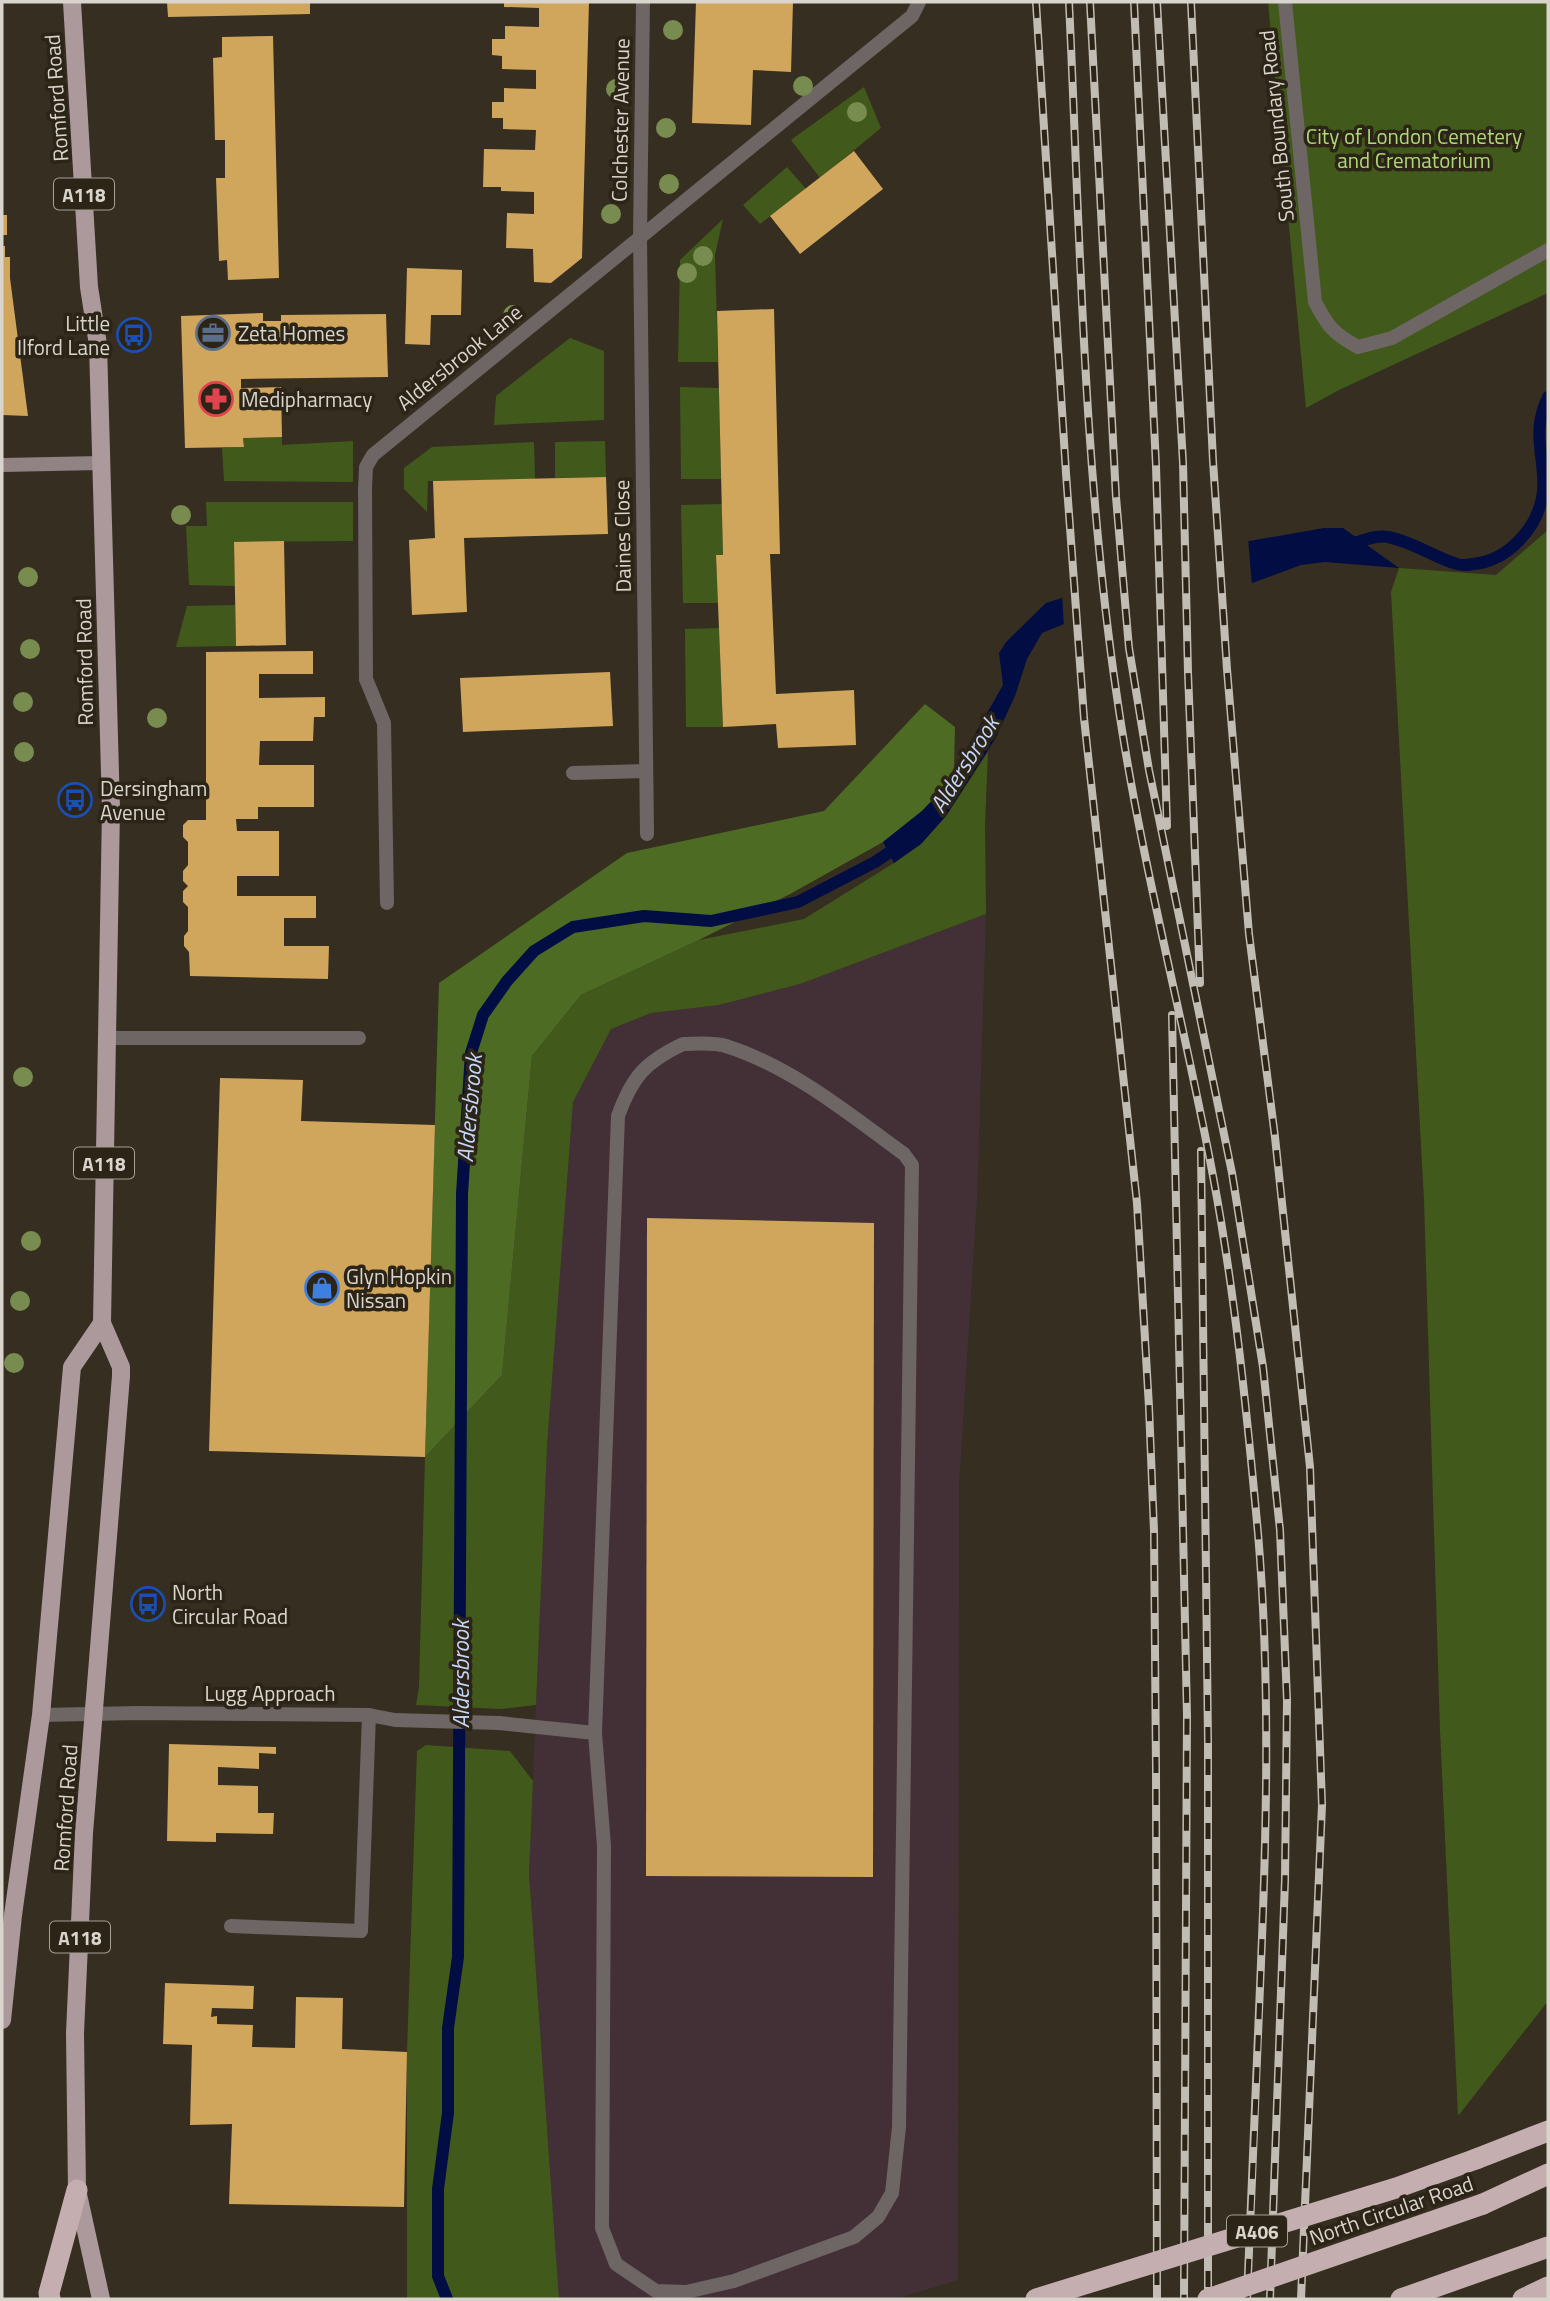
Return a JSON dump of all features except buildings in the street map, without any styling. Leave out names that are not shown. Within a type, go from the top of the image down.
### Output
[{"type":"highway","name":"A406","points":[[1036,2299],[1396,2189],[1548,2132]]},
{"type":"highway","name":"North Circular Road","points":[[1208,2299],[1483,2204],[1548,2174]]},
{"type":"highway","name":"A118","points":[[50,2299],[49,2293],[77,2190]]},
{"type":"highway","points":[[1401,2299],[1548,2247]]},
{"type":"highway","points":[[1523,2299],[1548,2287]]},
{"type":"main road","name":"Romford Road","points":[[72,2],[89,287],[98,345],[111,809],[102,1323],[121,1367],[84,1833],[75,2033],[77,2190],[101,2299]]},
{"type":"main road","points":[[2,465],[101,463]]},
{"type":"main road","name":"Romford Road","points":[[2,2020],[13,1915],[41,1715],[72,1367],[102,1323]]},
{"type":"street","name":"Colchester Avenue","points":[[640,238],[643,2]]},
{"type":"street","name":"Aldersbrook Lane","points":[[387,903],[384,723],[366,679],[365,489],[366,467],[373,454],[912,16],[919,2]]},
{"type":"street","name":"South Boundary Road","points":[[1285,2],[1315,303],[1327,326],[1358,346],[1392,338],[1548,250]]},
{"type":"street","name":"Daines Close","points":[[640,238],[647,834]]},
{"type":"street","points":[[573,773],[646,771]]},
{"type":"street","points":[[107,1038],[359,1038]]},
{"type":"street","points":[[683,1044],[723,1045],[771,1065],[840,1107],[904,1154],[912,1165],[899,2127],[892,2193],[878,2217],[854,2237],[734,2281],[686,2292],[656,2291],[616,2264],[602,2228],[604,1846],[595,1733],[618,1116],[628,1088],[660,1055],[683,1044]]},
{"type":"street","name":"Lugg Approach","points":[[41,1715],[369,1715],[395,1720],[499,1723],[595,1733]]},
{"type":"street","points":[[231,1926],[361,1931],[369,1715]]},
{"type":"shaded area","points":[[986,914],[977,1200],[959,1485],[958,2280],[895,2299],[559,2299],[529,1872],[547,1446],[573,1102],[611,1029],[651,1013],[719,1005],[800,984]]},
{"type":"green space","name":"City of London Cemetery and Crematorium","points":[[1268,2],[1548,2],[1548,293],[1306,408]]},
{"type":"green space","points":[[864,87],[881,128],[820,178],[791,140]]},
{"type":"green space","points":[[787,167],[806,189],[760,224],[743,205]]},
{"type":"green space","points":[[723,219],[715,255],[718,362],[678,362],[680,260]]},
{"type":"green space","points":[[570,338],[604,351],[604,420],[494,425],[496,396]]},
{"type":"green space","points":[[680,387],[719,388],[721,479],[681,479]]},
{"type":"green space","points":[[282,437],[282,445],[353,441],[353,482],[224,481],[222,448],[244,447],[243,438]]},
{"type":"green space","points":[[605,441],[606,477],[555,478],[555,442]]},
{"type":"green space","points":[[534,442],[535,479],[428,481],[427,512],[404,489],[404,468],[432,447]]},
{"type":"green space","points":[[206,502],[353,502],[353,541],[234,542],[235,586],[189,585],[186,526],[207,526]]},
{"type":"green space","points":[[722,504],[723,555],[716,556],[718,603],[683,603],[681,505]]},
{"type":"green space","points":[[1548,530],[1548,2001],[1458,2116],[1440,1730],[1424,1200],[1391,592],[1399,568],[1496,575]]},
{"type":"green space","points":[[235,605],[236,646],[176,647],[187,606]]},
{"type":"green space","points":[[719,628],[723,727],[686,727],[685,629]]},
{"type":"green space","points":[[925,704],[955,727],[954,770],[945,787],[922,811],[883,842],[792,893],[581,995],[532,1056],[502,1375],[425,1457],[439,983],[627,853],[824,811]]},
{"type":"green space","points":[[988,752],[985,824],[986,914],[800,984],[719,1005],[651,1013],[611,1029],[573,1102],[547,1446],[536,1705],[501,1709],[416,1705],[419,1687],[425,1457],[502,1375],[532,1056],[581,995],[699,940],[804,919],[894,863],[921,844],[946,816]]},
{"type":"green space","points":[[426,1745],[510,1751],[533,1781],[529,1873],[559,2299],[407,2299],[407,2052],[417,1751]]},
{"type":"water","points":[[1324,528],[1343,528],[1399,568],[1325,562],[1301,565],[1244,586],[1064,624],[1042,633],[1027,659],[1015,696],[995,739],[946,816],[921,844],[894,863],[883,842],[922,811],[945,787],[1003,685],[999,653],[1006,642],[1046,603],[1238,543]]},
{"type":"pier","points":[[1248,538],[1252,586],[1064,628],[1062,594]]},
{"type":"waterway","name":"Aldersbrook","points":[[1346,545],[1383,536],[1406,542],[1459,565],[1486,561],[1509,549],[1528,529],[1540,505],[1543,479],[1539,434],[1548,397]]},
{"type":"waterway","name":"Aldersbrook","points":[[447,2299],[438,2276],[438,2189],[448,2113],[448,2028],[458,1957],[462,1194],[471,1053],[483,1015],[507,981],[534,951],[573,927],[644,916],[711,921],[798,902],[875,862],[902,844]]},
{"type":"railway","points":[[1036,2],[1084,718],[1137,1203],[1149,1407],[1154,1531],[1157,2299]]},
{"type":"railway","points":[[1069,2],[1084,350],[1106,611],[1137,817],[1221,1220],[1240,1354],[1258,1533],[1266,1694],[1266,1802],[1247,2299]]},
{"type":"railway","points":[[1090,2],[1116,497],[1129,648],[1149,770],[1232,1173],[1263,1367],[1280,1530],[1287,1700],[1285,1880],[1270,2299]]},
{"type":"railway","points":[[1134,2],[1156,466],[1167,826]]},
{"type":"railway","points":[[1157,2],[1183,463],[1200,983]]},
{"type":"railway","points":[[1191,2],[1213,461],[1227,669],[1249,934],[1275,1137],[1310,1467],[1322,1805],[1301,2299]]},
{"type":"railway","points":[[1172,1015],[1187,1716],[1184,2299]]},
{"type":"railway","points":[[1201,1151],[1208,1741],[1208,2299]]},
{"type":"place","name":"Zeta Homes","points":[[213,333]]},
{"type":"place","name":"Little Ilford Lane","points":[[134,335]]},
{"type":"place","name":"Medipharmacy","points":[[216,399]]},
{"type":"place","name":"Dersingham Avenue","points":[[75,800]]},
{"type":"place","name":"Glyn Hopkin Nissan","points":[[322,1288]]},
{"type":"place","name":"North Circular Road","points":[[148,1604]]}]
